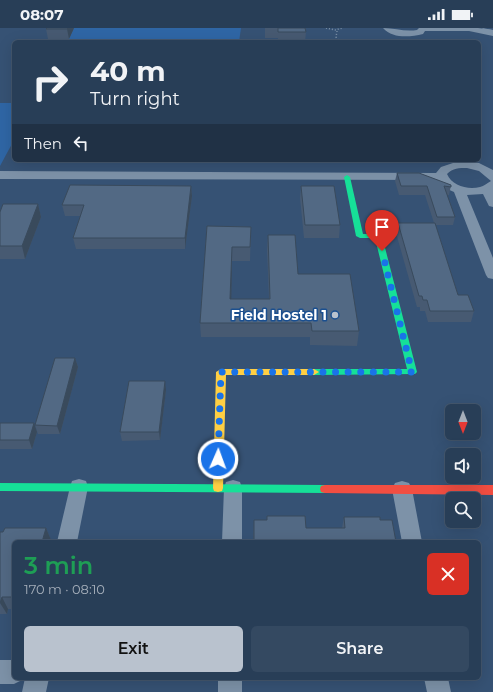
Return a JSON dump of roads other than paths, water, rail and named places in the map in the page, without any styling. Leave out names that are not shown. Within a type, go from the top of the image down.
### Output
[{"type":"street","points":[[387,28],[397,33],[421,30],[469,28],[493,32]]},
{"type":"street","points":[[397,33],[399,40]]},
{"type":"street","points":[[493,178],[487,171],[476,164],[464,165],[449,163],[441,174],[446,183],[459,189],[474,191],[490,186],[493,202]]},
{"type":"street","points":[[0,175],[442,177]]},
{"type":"street","points":[[232,540],[226,488],[221,372],[412,372],[378,236],[360,236],[347,177]]},
{"type":"street","points":[[459,189],[493,275]]},
{"type":"street","points":[[0,487],[493,490]]},
{"type":"street","points":[[67,540],[79,487]]},
{"type":"street","points":[[402,489],[412,540]]},
{"type":"street","points":[[0,672],[12,672]]},
{"type":"street","points":[[34,692],[37,680]]},
{"type":"street","points":[[230,680],[230,692]]},
{"type":"street","points":[[436,680],[439,692]]},
{"type":"lane","points":[[484,28],[493,32]]},
{"type":"place","name":"Field Hostel 1","points":[[335,315]]}]
